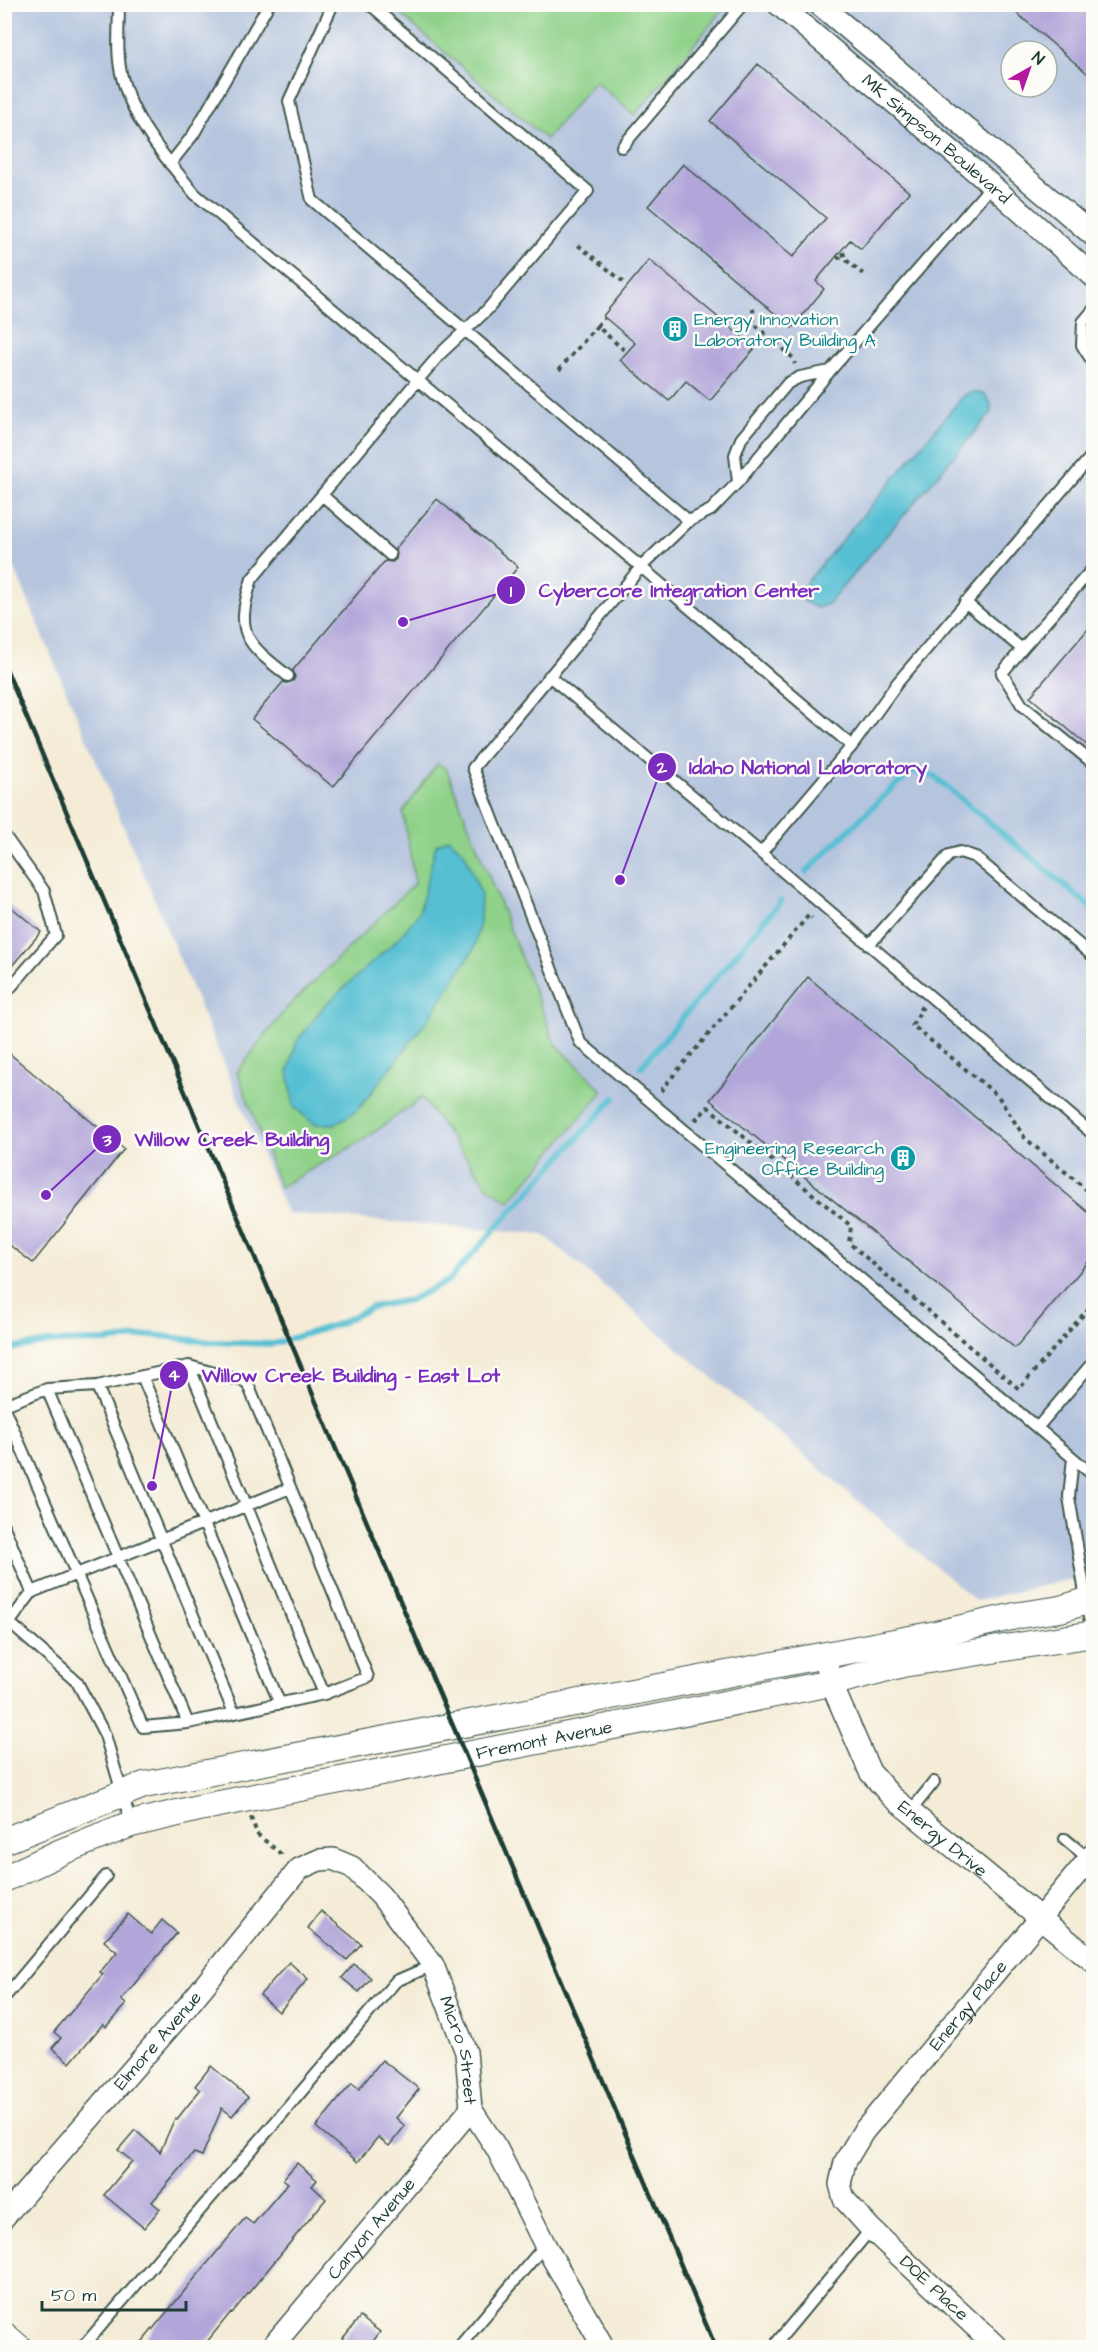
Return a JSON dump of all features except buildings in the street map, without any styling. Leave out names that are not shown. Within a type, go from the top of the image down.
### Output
[{"type":"street","name":"MK Simpson Boulevard","points":[[777,4],[1094,277]]},
{"type":"street","name":"MK Simpson Boulevard","points":[[819,4],[1094,236]]},
{"type":"street","name":"Fremont Avenue","points":[[4,1841],[144,1785],[936,1634],[1020,1615],[1060,1609],[1090,1600]]},
{"type":"street","name":"Fremont Avenue","points":[[4,1879],[61,1851],[131,1824],[342,1779],[831,1683],[903,1664],[1093,1635]]},
{"type":"street","name":"Energy Drive","points":[[824,1654],[831,1683],[870,1772],[891,1796],[1094,1962]]},
{"type":"street","name":"Energy Place","points":[[845,2162],[863,2133],[1091,1856]]},
{"type":"street","name":"Micro Street","points":[[310,1864],[333,1858],[352,1867],[381,1896],[432,1965],[466,2052],[471,2109],[497,2149],[544,2245],[604,2348]]},
{"type":"street","name":"Elmore Avenue","points":[[4,2217],[186,2008],[299,1869],[310,1864]]},
{"type":"street","name":"Canyon Avenue","points":[[271,2348],[471,2109]]},
{"type":"street","name":"DOE Place","points":[[845,2162],[840,2184],[844,2199],[871,2229],[998,2348]]},
{"type":"street","points":[[4,2336],[19,2348]]},
{"type":"lane","points":[[119,4],[121,75],[132,107],[170,164],[195,194],[852,746]]},
{"type":"lane","points":[[170,164],[193,135],[269,4]]},
{"type":"lane","points":[[333,4],[289,101],[312,200],[689,520]]},
{"type":"lane","points":[[288,676],[257,651],[244,630],[245,600],[252,579],[441,353],[486,310],[588,191],[373,7],[366,4]]},
{"type":"lane","points":[[622,147],[743,4]]},
{"type":"lane","points":[[991,186],[830,371],[738,482],[711,510],[689,520],[641,567],[473,768],[580,1042],[1094,1476]]},
{"type":"lane","points":[[1094,309],[1083,322],[1082,345],[1094,364]]},
{"type":"lane","points":[[738,482],[735,454],[741,439],[774,399],[788,383],[800,377],[830,371]]},
{"type":"lane","points":[[760,853],[852,746],[898,682],[1094,453]]},
{"type":"lane","points":[[322,495],[390,555]]},
{"type":"lane","points":[[1094,567],[1002,673],[1022,705],[1094,764]]},
{"type":"lane","points":[[966,602],[1022,650]]},
{"type":"lane","points":[[549,676],[1094,1135]]},
{"type":"lane","points":[[4,835],[44,891],[56,935],[4,995]]},
{"type":"lane","points":[[869,945],[949,855],[960,852],[975,856],[1094,957]]},
{"type":"lane","points":[[1037,1428],[1094,1361]]},
{"type":"lane","points":[[189,1366],[324,1694]]},
{"type":"lane","points":[[189,1366],[247,1382],[368,1677],[324,1694],[280,1704],[188,1723],[143,1727],[4,1406],[47,1389],[97,1386],[142,1376],[189,1366]]},
{"type":"lane","points":[[142,1376],[280,1704]]},
{"type":"lane","points":[[97,1386],[234,1713]]},
{"type":"lane","points":[[47,1389],[188,1723]]},
{"type":"lane","points":[[1073,1458],[1069,1497],[1090,1600],[1093,1635]]},
{"type":"lane","points":[[131,1824],[120,1794],[105,1735],[77,1682],[7,1620],[32,1592],[290,1488]]},
{"type":"lane","points":[[4,1527],[32,1592]]},
{"type":"lane","points":[[910,1812],[934,1782]]},
{"type":"lane","points":[[1065,1839],[1091,1856]]},
{"type":"lane","points":[[4,1998],[106,1876]]},
{"type":"lane","points":[[82,2348],[396,1981],[432,1965]]},
{"type":"lane","points":[[781,2348],[778,2341],[871,2229]]},
{"type":"lane","points":[[458,2348],[544,2245]]},
{"type":"path","points":[[578,245],[626,284]]},
{"type":"path","points":[[837,258],[844,255],[863,274]]},
{"type":"path","points":[[753,308],[754,324],[793,358],[796,366]]},
{"type":"path","points":[[559,370],[604,318]]},
{"type":"path","points":[[597,326],[624,350]]},
{"type":"path","points":[[664,1092],[662,1089],[809,915],[818,922]]},
{"type":"path","points":[[913,1002],[921,1009],[912,1025],[998,1096],[1025,1138],[1094,1196]]},
{"type":"path","points":[[689,1112],[698,1119],[708,1107],[842,1218],[851,1226],[849,1243],[1019,1389],[1094,1302]]},
{"type":"path","points":[[250,1814],[254,1829],[281,1854],[279,1857]]},
{"type":"shaded area","points":[[4,5],[1093,5],[1093,1574],[976,1601],[544,1235],[287,1213],[5,546]]},
{"type":"green space","points":[[405,4],[727,5],[635,115],[595,81],[546,139],[398,12]]},
{"type":"green space","points":[[437,764],[446,768],[555,1043],[603,1091],[509,1202],[487,1186],[422,1098],[363,1140],[280,1187],[237,1072],[285,1010],[415,883],[403,812]]},
{"type":"water","points":[[972,392],[985,394],[991,404],[991,413],[828,604],[817,608],[805,602],[800,590],[964,395]]},
{"type":"water","points":[[449,838],[464,852],[481,894],[480,922],[474,949],[430,1017],[357,1111],[335,1124],[314,1124],[294,1107],[288,1072],[297,1041],[325,1005],[399,938],[419,913],[436,845]]},
{"type":"waterway","points":[[806,872],[890,790],[913,771],[934,776],[1094,910]]},
{"type":"waterway","points":[[641,1067],[781,901]]},
{"type":"waterway","points":[[4,1350],[49,1342],[106,1341],[153,1335],[209,1342],[273,1344],[338,1324],[372,1307],[410,1300],[448,1281],[614,1098]]},
{"type":"railway","points":[[4,664],[716,2348]]},
{"type":"place","name":"Energy Innovation Laboratory Building A","points":[[675,329]]},
{"type":"place","name":"Cybercore Integration Center","points":[[403,622]]},
{"type":"place","name":"Idaho National Laboratory","points":[[620,880]]},
{"type":"place","name":"Engineering Research Office Building","points":[[903,1158]]},
{"type":"place","name":"Willow Creek Building","points":[[46,1195]]},
{"type":"place","name":"Willow Creek Building - East Lot","points":[[152,1486]]}]
